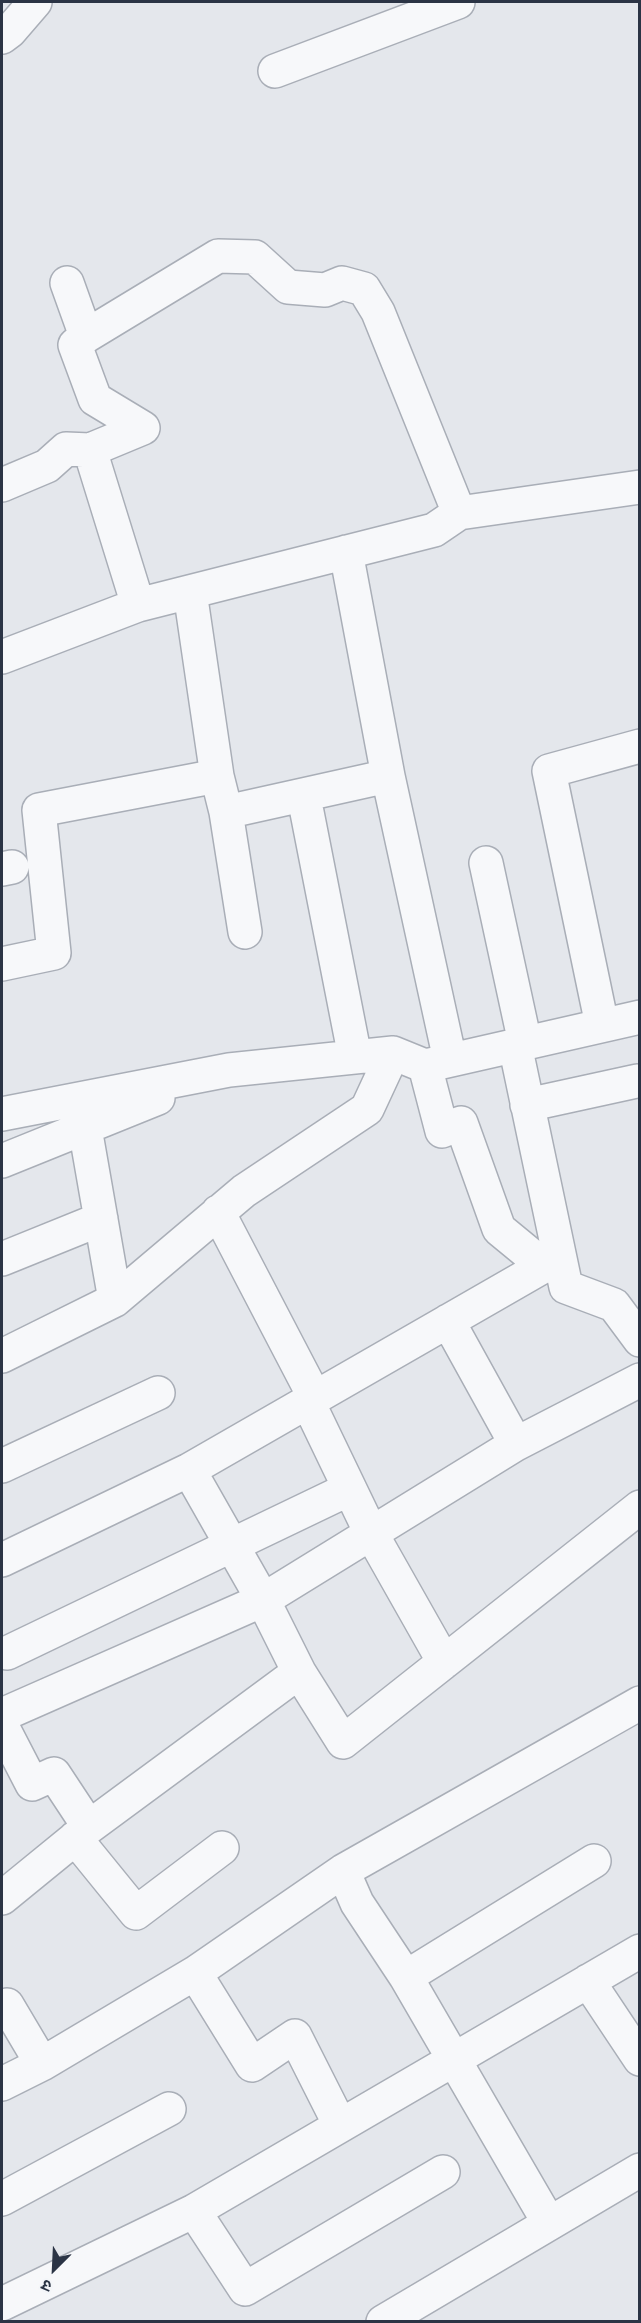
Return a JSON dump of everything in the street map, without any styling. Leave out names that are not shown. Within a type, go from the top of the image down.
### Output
[{"type":"street","points":[[4,30],[35,2]]},
{"type":"street","points":[[275,71],[458,2]]},
{"type":"street","points":[[2,485],[47,466],[66,449],[90,450],[143,428],[95,399],[75,345],[86,336],[218,256],[255,257],[288,287],[325,290],[342,283],[364,289],[378,312],[459,513]]},
{"type":"street","points":[[67,283],[86,336]]},
{"type":"street","points":[[90,450],[138,605]]},
{"type":"street","points":[[2,657],[138,605],[434,530],[459,513],[639,488]]},
{"type":"street","points":[[2,1560],[189,1470],[544,1266],[499,1229],[461,1124],[442,1131],[438,1064],[346,552]]},
{"type":"street","points":[[190,592],[217,776],[226,812],[245,932]]},
{"type":"street","points":[[602,1025],[549,771],[639,746]]},
{"type":"street","points":[[2,964],[54,953],[39,810],[217,776]]},
{"type":"street","points":[[226,812],[304,797],[388,776]]},
{"type":"street","points":[[304,797],[355,1057]]},
{"type":"street","points":[[486,863],[520,1044],[527,1105],[567,1287],[614,1305],[639,1340]]},
{"type":"street","points":[[2,1114],[229,1070],[393,1053],[438,1064],[639,1017]]},
{"type":"street","points":[[2,1356],[115,1300],[244,1191],[367,1109],[393,1053]]},
{"type":"street","points":[[2,1161],[229,1070]]},
{"type":"street","points":[[527,1105],[637,1081]]},
{"type":"street","points":[[85,1128],[115,1300]]},
{"type":"street","points":[[218,1212],[311,1400],[349,1489],[371,1533],[444,1662]]},
{"type":"street","points":[[2,1259],[101,1219]]},
{"type":"street","points":[[448,1321],[516,1444]]},
{"type":"street","points":[[2,1715],[263,1600],[516,1444],[639,1380]]},
{"type":"street","points":[[2,1466],[158,1393]]},
{"type":"street","points":[[189,1470],[263,1600],[299,1672],[343,1743],[639,1508]]},
{"type":"street","points":[[7,1653],[349,1489]]},
{"type":"street","points":[[2,1898],[82,1833],[299,1672]]},
{"type":"street","points":[[2,2084],[42,2064],[195,1973],[343,1871],[639,1703]]},
{"type":"street","points":[[2,1726],[32,1784],[54,1773],[82,1833],[136,1913],[222,1848]]},
{"type":"street","points":[[406,1977],[594,1861]]},
{"type":"street","points":[[343,1871],[357,1903],[406,1977],[549,2223]]},
{"type":"street","points":[[2,2304],[194,2211],[639,1951]]},
{"type":"street","points":[[195,1973],[252,2065],[295,2036],[340,2125]]},
{"type":"street","points":[[588,1981],[639,2058]]},
{"type":"street","points":[[2,2008],[7,2005],[42,2064]]},
{"type":"street","points":[[2,2199],[169,2109]]},
{"type":"street","points":[[383,2322],[639,2169]]},
{"type":"street","points":[[194,2211],[245,2289],[443,2172]]}]
